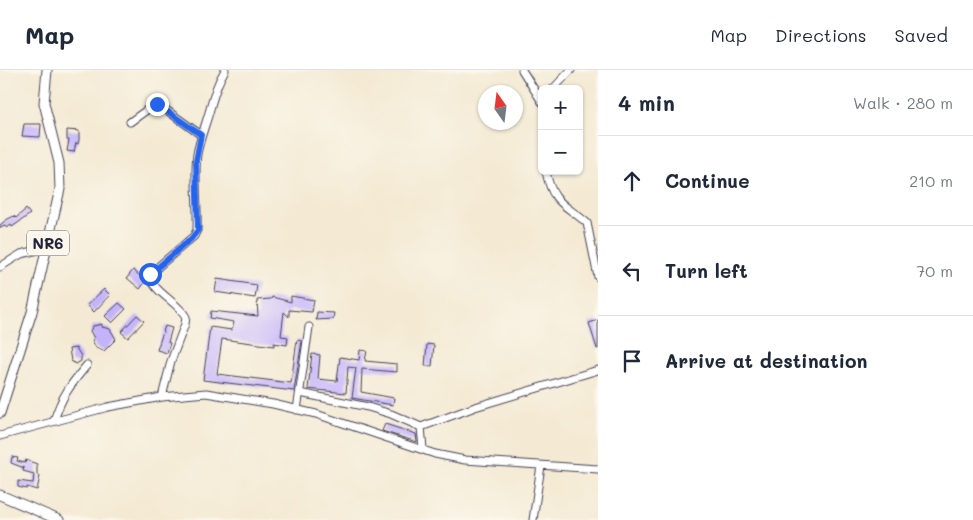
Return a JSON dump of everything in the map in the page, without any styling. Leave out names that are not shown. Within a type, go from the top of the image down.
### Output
[{"type":"main road","name":"NR6","points":[[0,413],[32,312],[60,182],[58,154],[44,103],[47,70]]},
{"type":"main road","points":[[0,495],[59,520]]},
{"type":"street","points":[[162,397],[171,361],[186,317],[183,311],[153,284],[150,276],[194,236],[198,230],[196,161],[201,135],[216,85],[225,70]]},
{"type":"street","points":[[522,70],[538,96]]},
{"type":"street","points":[[557,85],[571,70]]},
{"type":"street","points":[[130,122],[155,104],[158,104],[201,135]]},
{"type":"street","points":[[547,175],[553,194],[560,202],[587,223],[598,277]]},
{"type":"street","points":[[0,268],[21,254],[47,248]]},
{"type":"street","points":[[297,410],[309,327]]},
{"type":"street","points":[[54,420],[58,406],[66,391],[87,365]]},
{"type":"street","points":[[300,393],[368,406],[421,427],[475,407],[598,370]]},
{"type":"street","points":[[0,436],[108,407],[162,397],[214,393],[316,414],[423,449],[465,460],[598,469]]},
{"type":"street","points":[[421,427],[423,449]]},
{"type":"street","points":[[534,520],[541,466]]},
{"type":"building","points":[[24,124],[41,124],[40,137],[22,136]]},
{"type":"building","points":[[67,130],[79,131],[79,140],[78,144],[76,143],[74,152],[67,151],[69,140],[67,140]]},
{"type":"building","points":[[26,209],[30,214],[22,220],[12,227],[11,225],[7,228],[5,226],[0,228],[0,225],[6,220],[14,216],[16,218]]},
{"type":"building","points":[[133,270],[146,281],[140,289],[127,278]]},
{"type":"building","points":[[217,279],[257,285],[255,298],[215,292]]},
{"type":"building","points":[[104,289],[110,295],[94,312],[87,305]]},
{"type":"building","points":[[291,296],[314,300],[312,312],[289,310],[289,317],[284,312],[281,336],[288,337],[287,345],[274,343],[274,346],[222,339],[217,374],[291,383],[297,340],[302,341],[294,391],[203,380],[210,327],[232,330],[234,322],[210,318],[211,311],[258,316],[257,300],[271,299],[272,297],[291,302]]},
{"type":"building","points":[[119,303],[126,309],[112,323],[105,316]]},
{"type":"building","points":[[317,312],[334,313],[333,319],[316,320]]},
{"type":"building","points":[[137,315],[144,321],[128,338],[121,332]]},
{"type":"building","points":[[598,320],[598,349],[597,349],[589,323]]},
{"type":"building","points":[[102,324],[102,327],[110,329],[116,339],[104,351],[96,348],[90,331],[93,326]]},
{"type":"building","points":[[165,326],[172,328],[167,353],[157,350]]},
{"type":"building","points":[[427,344],[434,345],[432,366],[425,366]]},
{"type":"building","points":[[76,348],[81,356],[81,361],[76,364],[71,361],[69,349]]},
{"type":"building","points":[[360,350],[367,351],[365,361],[397,364],[397,372],[362,369],[361,392],[394,398],[393,405],[352,398],[356,368],[348,367],[346,393],[308,389],[312,354],[320,355],[318,379],[337,381],[340,357],[359,360]]},
{"type":"building","points":[[385,424],[416,434],[417,442],[382,431]]},
{"type":"building","points":[[12,457],[18,458],[17,461],[25,463],[26,460],[37,464],[37,475],[40,476],[37,490],[18,487],[18,481],[33,483],[34,474],[23,471],[24,468],[11,463]]},
{"type":"route","points":[[150,274],[191,239],[198,230],[196,161],[201,135],[157,104]]}]
